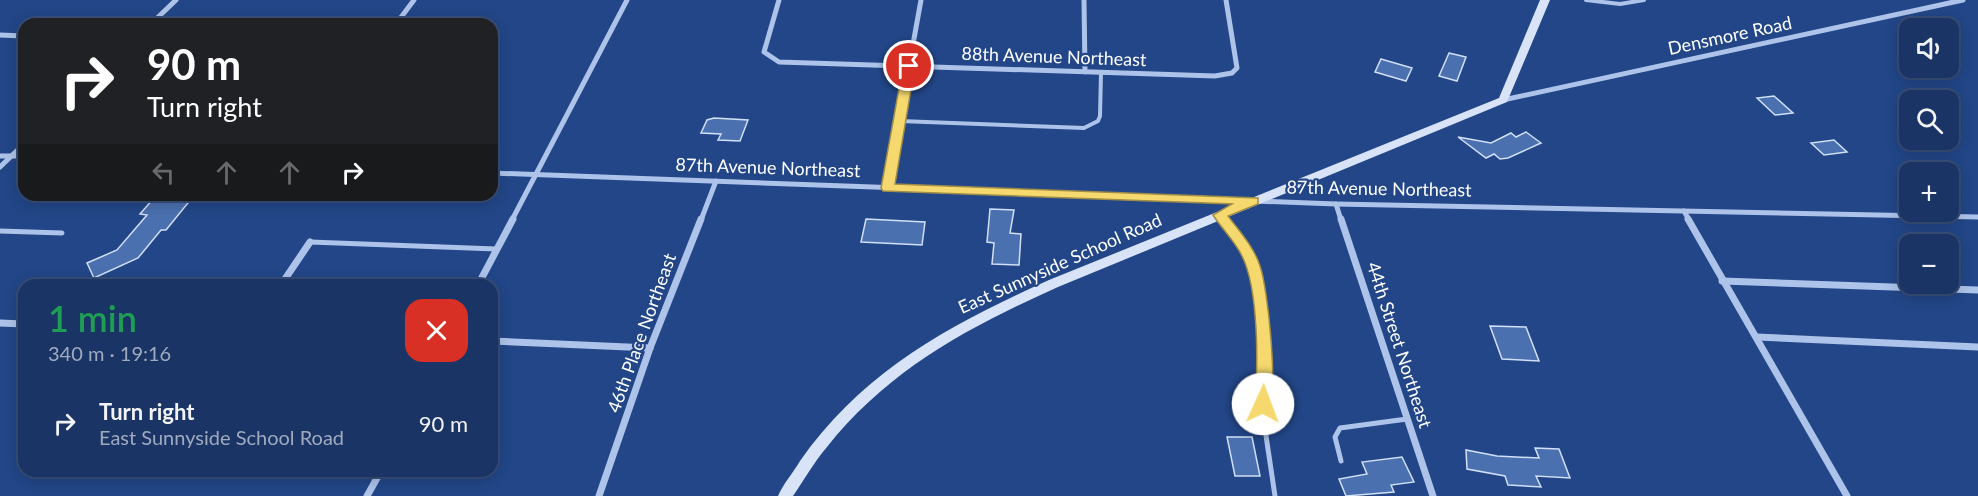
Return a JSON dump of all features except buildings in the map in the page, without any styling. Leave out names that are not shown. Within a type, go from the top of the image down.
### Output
[{"type":"street","points":[[157,18],[176,0]]},
{"type":"street","points":[[400,18],[414,0]]},
{"type":"street","points":[[481,279],[627,0]]},
{"type":"street","name":"88th Avenue Northeast","points":[[780,0],[765,42],[764,52],[768,57],[779,62],[1215,76],[1232,73],[1237,68],[1226,0]]},
{"type":"street","points":[[887,188],[921,0]]},
{"type":"street","points":[[1084,0],[1085,72]]},
{"type":"street","points":[[1503,100],[1545,0]]},
{"type":"street","name":"Densmore Road","points":[[1503,100],[1963,0]]},
{"type":"street","points":[[0,35],[18,36]]},
{"type":"street","name":"East Sunnyside School Road","points":[[785,496],[804,462],[834,424],[866,393],[925,347],[1003,306],[1219,215],[1503,100]]},
{"type":"street","points":[[0,167],[18,150]]},
{"type":"street","points":[[0,156],[18,156]]},
{"type":"street","name":"87th Avenue Northeast","points":[[498,173],[1336,204],[1978,217]]},
{"type":"street","name":"46th Place Northeast","points":[[599,496],[650,348],[716,181]]},
{"type":"street","name":"44th Street Northeast","points":[[1336,204],[1433,496]]},
{"type":"street","points":[[1684,211],[1847,496]]},
{"type":"street","points":[[285,279],[310,242]]},
{"type":"street","points":[[1722,281],[1978,290]]},
{"type":"street","points":[[0,323],[18,324]]},
{"type":"street","points":[[1757,337],[1978,347]]},
{"type":"street","points":[[498,341],[650,348]]},
{"type":"street","points":[[367,496],[378,477]]},
{"type":"lane","points":[[1586,0],[1620,4],[1644,0]]},
{"type":"lane","points":[[900,121],[1084,128],[1098,121],[1100,116],[1101,72]]},
{"type":"lane","points":[[1219,215],[1248,252],[1257,279],[1262,325],[1265,429],[1275,496]]},
{"type":"lane","points":[[0,231],[62,233]]},
{"type":"lane","points":[[310,242],[496,249]]},
{"type":"lane","points":[[1341,461],[1335,437],[1340,428],[1407,419]]},
{"type":"route","points":[[909,66],[887,188],[1254,201],[1219,215],[1248,252],[1254,268],[1261,314],[1265,381],[1263,404]]}]
